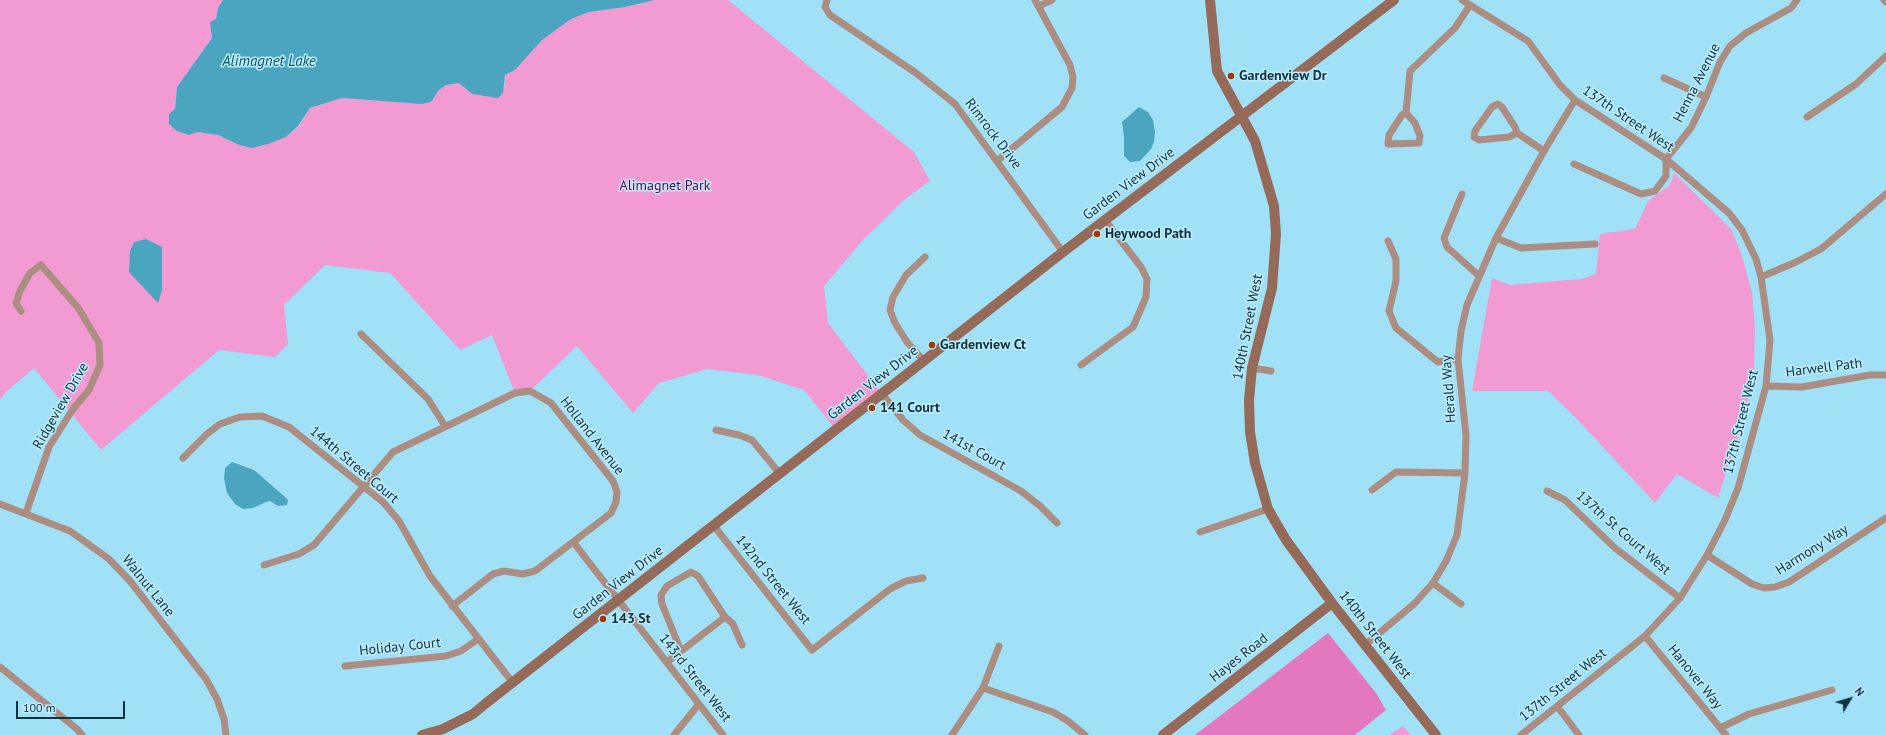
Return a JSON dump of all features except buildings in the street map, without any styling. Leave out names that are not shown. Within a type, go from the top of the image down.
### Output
[{"type":"street","points":[[997,161],[1062,107],[1072,88],[1073,77],[1070,65],[1037,3],[1052,0]]},
{"type":"street","name":"140th Street West","points":[[1210,0],[1217,71],[1255,141],[1266,173],[1274,206],[1276,234],[1272,288],[1252,368],[1249,400],[1250,432],[1255,462],[1268,509],[1286,540],[1332,603],[1436,735]]},
{"type":"street","name":"Garden View Drive","points":[[422,735],[443,729],[472,714],[513,683],[1063,252],[1394,0]]},
{"type":"street","name":"137th Street West","points":[[1462,0],[1528,41],[1560,85],[1575,100],[1666,159],[1729,213],[1742,230],[1752,248],[1761,276],[1770,340],[1766,386],[1738,488],[1725,520],[1707,555],[1680,598],[1645,636],[1521,735]]},
{"type":"street","name":"Henna Avenue","points":[[1666,159],[1691,128],[1706,97],[1720,62],[1730,46],[1746,33],[1791,8],[1797,0]]},
{"type":"street","name":"Rimrock Drive","points":[[826,3],[830,15],[916,73],[955,104],[1063,252]]},
{"type":"street","points":[[1406,113],[1402,115],[1389,135],[1388,144],[1418,143],[1420,136],[1415,123],[1406,113],[1410,72],[1455,28],[1470,5]]},
{"type":"street","points":[[1807,117],[1856,84],[1886,56]]},
{"type":"street","points":[[1664,78],[1706,97]]},
{"type":"street","name":"Herald Way","points":[[1365,645],[1414,604],[1433,583],[1446,561],[1457,535],[1465,473],[1466,435],[1458,359],[1460,332],[1466,305],[1496,238],[1544,151],[1575,100]]},
{"type":"street","points":[[1517,133],[1509,137],[1479,140],[1474,137],[1475,131],[1492,107],[1498,104],[1502,107],[1515,127],[1517,133],[1544,151]]},
{"type":"street","points":[[1574,164],[1641,194],[1655,190],[1666,176],[1666,159]]},
{"type":"street","points":[[1462,194],[1444,238],[1447,247],[1478,276]]},
{"type":"street","points":[[1761,276],[1796,262],[1820,249],[1840,234],[1886,194]]},
{"type":"street","points":[[1081,365],[1133,327],[1146,297],[1147,279],[1141,267],[1105,220]]},
{"type":"street","points":[[1496,238],[1521,248],[1595,244]]},
{"type":"street","points":[[1388,241],[1396,260],[1396,281],[1390,311],[1396,328],[1438,362],[1458,359]]},
{"type":"street","points":[[924,361],[907,342],[895,323],[890,310],[893,297],[906,275],[925,257]]},
{"type":"street","name":"Ridgeview Drive","points":[[22,311],[16,303],[20,291],[30,273],[42,265],[79,309],[99,343],[100,365],[89,390],[73,408],[49,447],[26,513]]},
{"type":"street","points":[[361,334],[428,399],[445,426]]},
{"type":"street","points":[[1252,368],[1271,371]]},
{"type":"street","name":"Harwell Path","points":[[1766,386],[1802,387],[1870,375],[1886,375]]},
{"type":"street","name":"Holland Avenue","points":[[264,565],[299,554],[314,545],[393,452],[515,393],[530,391],[551,403],[612,482],[617,492],[616,502],[611,512],[535,571],[523,574],[504,571],[494,574],[452,606]]},
{"type":"street","name":"141st Court","points":[[882,394],[903,420],[920,435],[1021,491],[1040,506],[1057,524]]},
{"type":"street","name":"144th Street Court","points":[[183,458],[207,434],[220,424],[240,417],[262,416],[289,427],[383,502],[399,521],[430,576],[513,683]]},
{"type":"street","points":[[716,430],[739,435],[752,440],[780,474]]},
{"type":"street","points":[[1372,490],[1396,472],[1465,473]]},
{"type":"street","name":"137th St Court West","points":[[1547,491],[1565,500],[1616,548],[1680,598]]},
{"type":"street","name":"Walnut Lane","points":[[0,504],[70,531],[109,559],[130,581],[206,679],[217,699],[224,719],[226,735]]},
{"type":"street","points":[[1200,532],[1268,509]]},
{"type":"street","name":"Harmony Way","points":[[1707,555],[1752,584],[1764,588],[1775,587],[1789,582],[1886,518]]},
{"type":"street","name":"142nd Street West","points":[[714,526],[812,650],[890,589],[906,581],[923,578]]},
{"type":"street","name":"143rd Street West","points":[[574,542],[618,601],[723,735]]},
{"type":"street","points":[[681,651],[662,604],[661,595],[667,586],[691,572],[698,576],[725,617],[734,624],[742,645]]},
{"type":"street","points":[[1433,583],[1461,604]]},
{"type":"street","name":"Hayes Road","points":[[1163,735],[1332,603]]},
{"type":"street","points":[[667,662],[725,617]]},
{"type":"street","name":"Hanover Way","points":[[1645,636],[1726,735]]},
{"type":"street","name":"Holiday Court","points":[[345,666],[446,656],[461,651],[478,639]]},
{"type":"street","points":[[952,735],[984,688],[999,646]]},
{"type":"street","points":[[0,667],[76,728],[82,735]]},
{"type":"street","points":[[984,688],[1053,712],[1068,721],[1085,735]]},
{"type":"street","points":[[1720,728],[1749,714],[1832,690]]},
{"type":"street","points":[[674,735],[699,704]]},
{"type":"street","points":[[1557,706],[1579,735]]},
{"type":"green space","name":"Alimagnet Park","points":[[0,0],[223,0],[218,8],[216,19],[211,22],[212,38],[177,87],[175,109],[197,132],[218,135],[239,145],[286,137],[299,126],[310,108],[342,98],[421,104],[431,102],[439,90],[446,85],[459,83],[472,94],[505,86],[505,75],[515,70],[542,40],[571,19],[589,12],[625,7],[655,0],[728,0],[914,152],[930,181],[905,199],[862,241],[824,286],[828,323],[882,394],[836,430],[804,390],[758,375],[707,369],[659,383],[633,413],[577,346],[530,391],[515,393],[492,335],[460,350],[390,273],[325,265],[284,305],[288,344],[275,357],[219,350],[101,450],[34,368],[6,392],[0,400]]},
{"type":"green space","points":[[1674,173],[1732,230],[1743,259],[1752,293],[1755,328],[1754,369],[1745,415],[1718,498],[1677,474],[1655,503],[1574,416],[1548,391],[1472,391],[1492,278],[1510,285],[1582,279],[1596,274],[1600,234],[1635,229],[1648,201],[1670,185]]},
{"type":"green space","points":[[1403,726],[1411,735],[1389,735]]},
{"type":"shaded area","points":[[1328,633],[1376,693],[1386,710],[1355,735],[1195,735]]},
{"type":"water","name":"Alimagnet Lake","points":[[223,0],[655,0],[625,7],[589,12],[571,19],[542,40],[515,70],[505,75],[503,93],[498,98],[472,94],[459,83],[446,85],[439,90],[431,102],[421,104],[342,98],[310,108],[298,126],[286,137],[252,148],[239,145],[218,135],[197,132],[189,135],[177,131],[169,124],[169,114],[175,109],[177,87],[212,38],[210,22],[216,19],[218,8]]},
{"type":"water","points":[[1139,107],[1148,112],[1153,120],[1155,132],[1154,142],[1151,149],[1140,161],[1130,162],[1124,156],[1122,122]]},
{"type":"water","points":[[146,239],[162,247],[162,290],[158,303],[129,272],[130,251],[134,242]]},
{"type":"water","points":[[232,462],[254,470],[288,500],[287,505],[278,506],[270,501],[253,508],[243,509],[235,504],[227,493],[224,478],[225,468]]},
{"type":"place","name":"Gardenview Dr","points":[[1231,76]]},
{"type":"place","name":"Heywood Path","points":[[1097,234]]},
{"type":"place","name":"Gardenview Ct","points":[[932,345]]},
{"type":"place","name":"141 Court","points":[[872,408]]},
{"type":"place","name":"143 St","points":[[603,619]]}]
